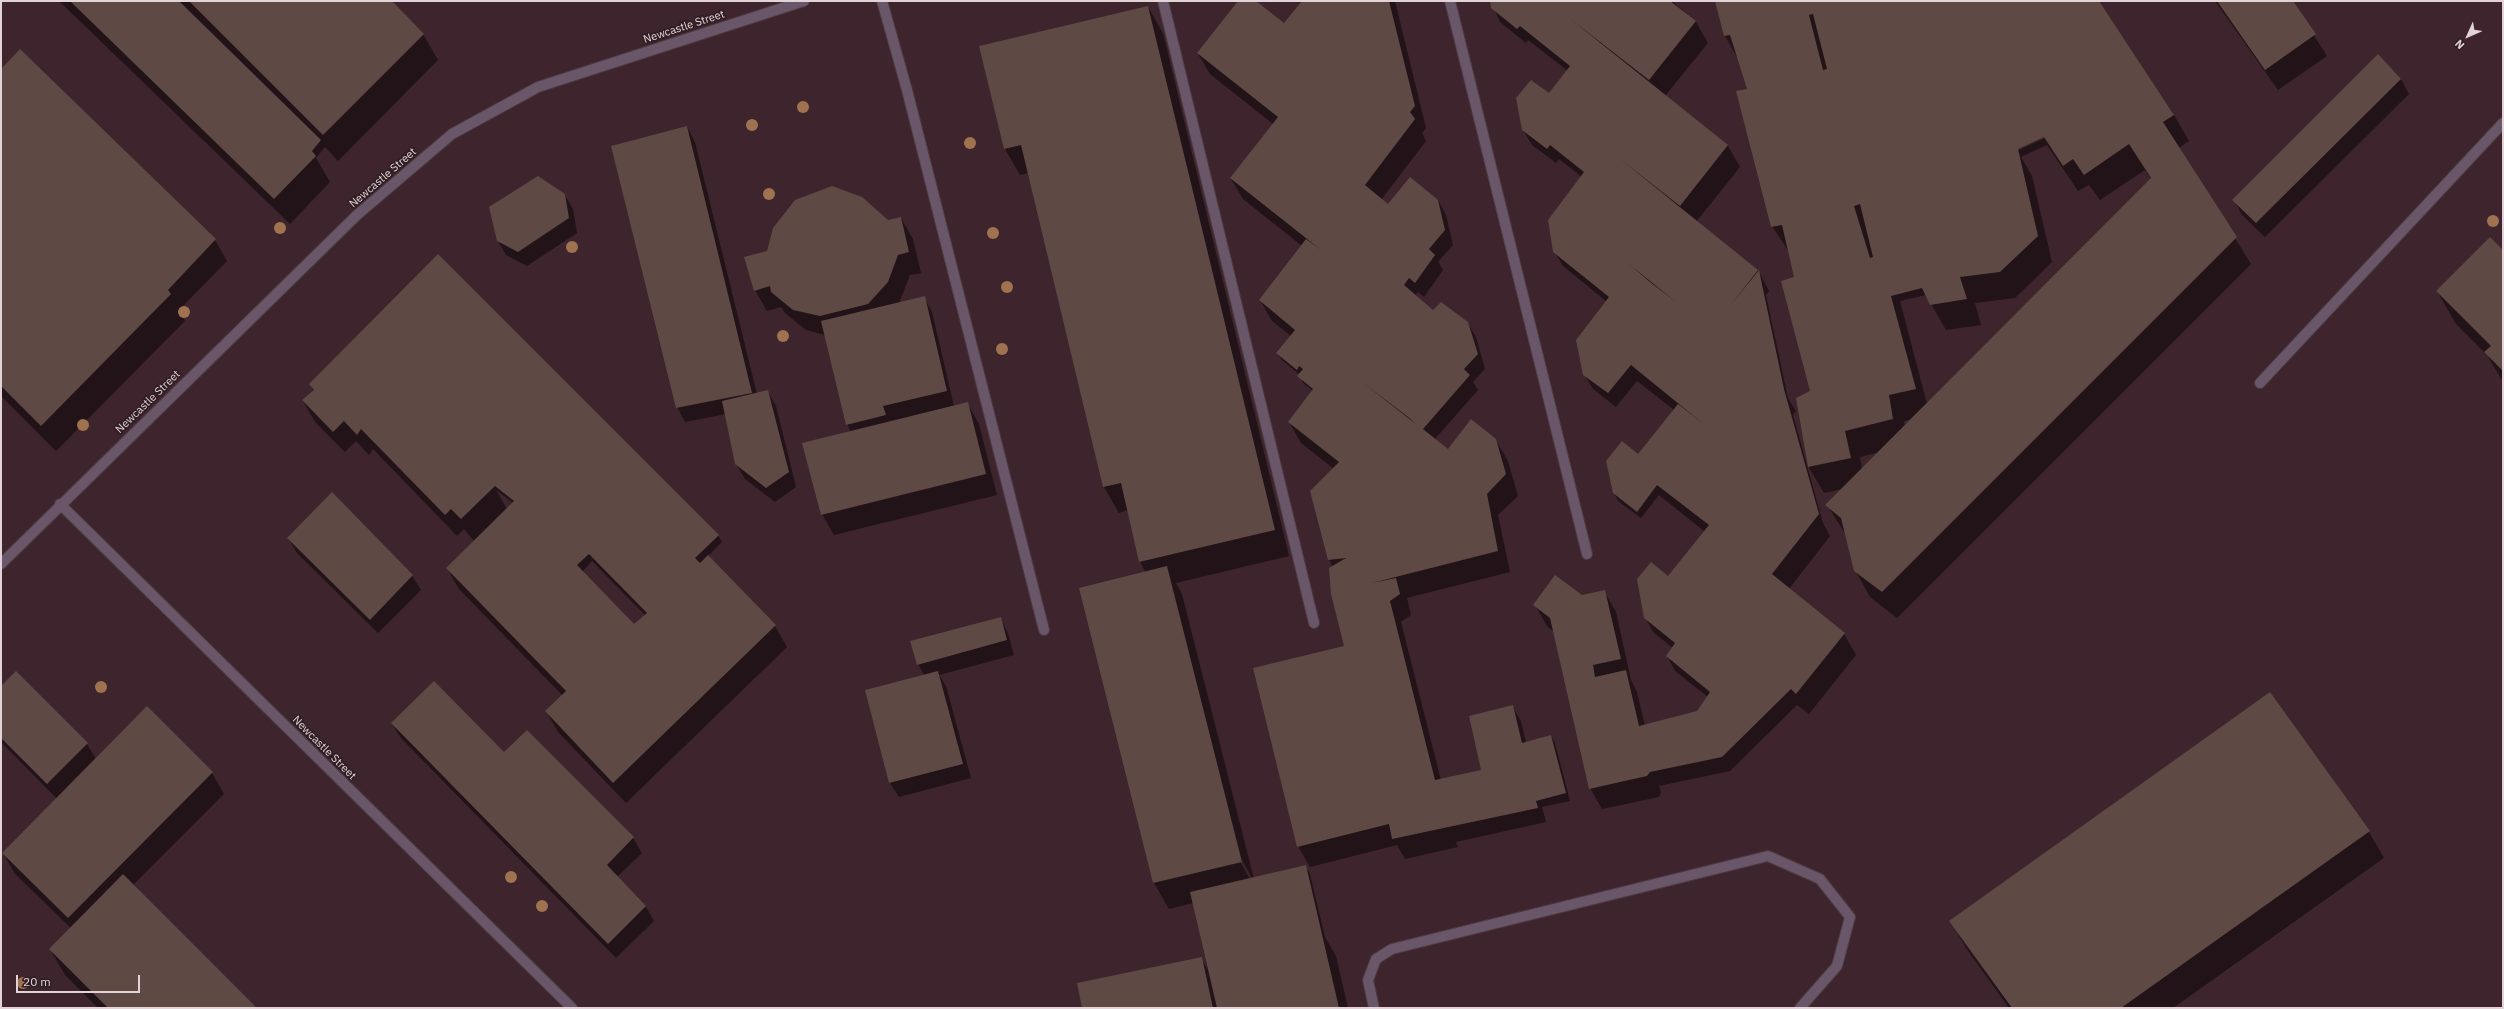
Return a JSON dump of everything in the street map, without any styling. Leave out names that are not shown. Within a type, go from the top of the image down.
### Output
[{"type":"street","name":"Newcastle Street","points":[[1,564],[60,504],[357,215],[452,134],[538,87],[804,1]]},
{"type":"street","points":[[882,1],[907,90],[1044,630]]},
{"type":"street","points":[[1163,1],[1314,623]]},
{"type":"street","points":[[1450,1],[1587,554]]},
{"type":"street","points":[[2260,383],[2503,123]]},
{"type":"street","name":"Newcastle Street","points":[[60,504],[572,1008]]},
{"type":"street","points":[[1374,1008],[1368,980],[1376,959],[1392,949],[1768,856],[1820,879],[1850,917],[1836,966],[1800,1008]]},
{"type":"shaded area","points":[[1,1],[2503,1],[2503,1008],[1,1008]]},
{"type":"building","points":[[70,1],[179,1],[321,140],[312,151],[316,156],[274,199]]},
{"type":"building","points":[[189,1],[392,1],[424,34],[323,135]]},
{"type":"building","points":[[1238,1],[1256,1],[1284,23],[1302,1],[1389,1],[1415,106],[1410,112],[1415,119],[1365,185],[1388,204],[1410,177],[1438,200],[1445,230],[1429,249],[1435,255],[1415,283],[1409,278],[1404,285],[1433,310],[1441,302],[1468,322],[1478,354],[1464,369],[1470,375],[1423,429],[1448,449],[1471,419],[1496,439],[1506,474],[1487,494],[1498,551],[1372,583],[1396,578],[1400,594],[1390,601],[1435,780],[1481,770],[1469,716],[1513,705],[1522,743],[1551,735],[1566,793],[1536,801],[1538,808],[1392,839],[1389,824],[1297,847],[1253,668],[1344,646],[1331,594],[1329,568],[1346,558],[1328,560],[1310,491],[1339,462],[1288,422],[1313,389],[1297,376],[1303,369],[1299,366],[1297,370],[1276,353],[1295,330],[1259,300],[1306,239],[1321,250],[1230,178],[1278,117],[1197,53]],"holes":[[[1361,381],[1408,417],[1417,425]]]},
{"type":"building","points":[[1490,1],[1670,1],[1696,21],[1649,80],[1568,17],[1728,145],[1680,206],[1619,158],[1758,270],[1730,306],[1759,270],[1784,389],[1819,514],[1772,574],[1845,633],[1796,694],[1791,689],[1722,757],[1650,772],[1647,776],[1589,789],[1550,618],[1533,605],[1555,575],[1582,595],[1605,590],[1621,659],[1593,665],[1595,677],[1626,670],[1639,726],[1697,711],[1710,692],[1666,656],[1675,643],[1644,618],[1637,579],[1651,562],[1668,576],[1709,525],[1657,485],[1637,512],[1613,493],[1606,461],[1622,441],[1638,454],[1678,404],[1706,426],[1631,365],[1608,393],[1583,375],[1576,340],[1609,297],[1553,252],[1548,220],[1584,172],[1550,145],[1547,149],[1522,130],[1516,98],[1531,80],[1549,93],[1570,66],[1520,26],[1517,29],[1491,8]],"holes":[[[1629,264],[1676,302],[1650,282]]]},
{"type":"building","points":[[1715,1],[2099,1],[2174,115],[2163,122],[2237,237],[1882,592],[1854,571],[1841,518],[1825,505],[2151,178],[2129,144],[2084,175],[2073,159],[2063,166],[2044,137],[2018,149],[2038,236],[2000,272],[1960,277],[1967,299],[1930,305],[1922,288],[1891,296],[1916,389],[1889,395],[1893,419],[1845,431],[1851,458],[1808,467],[1796,398],[1810,391],[1781,281],[1794,277],[1782,225],[1771,227],[1736,91],[1747,89],[1730,35],[1724,36]],"holes":[[[1813,14],[1827,69],[1823,70],[1809,15]],[[1860,204],[1873,257],[1870,258],[1854,206]]]},
{"type":"building","points":[[2217,1],[2293,1],[2316,34],[2265,70]]},
{"type":"building","points":[[1148,6],[1275,530],[1139,562],[1121,483],[1103,487],[1021,145],[1004,149],[979,46]]},
{"type":"building","points":[[20,49],[216,239],[168,290],[171,294],[41,426],[1,386],[1,69]]},
{"type":"building","points":[[2378,54],[2401,79],[2256,223],[2232,200]]},
{"type":"building","points":[[687,126],[752,393],[676,408],[611,146]]},
{"type":"building","points":[[538,176],[565,194],[569,218],[518,252],[497,241],[489,207]]},
{"type":"building","points":[[832,186],[862,197],[888,220],[901,217],[909,252],[898,255],[888,282],[868,304],[820,316],[793,310],[771,292],[770,286],[754,291],[744,257],[767,251],[773,228],[795,200]]},
{"type":"building","points":[[2490,237],[2503,250],[2503,371],[2484,352],[2491,346],[2436,291]]},
{"type":"building","points":[[438,254],[719,535],[695,558],[700,563],[708,555],[776,625],[613,783],[545,711],[566,691],[446,568],[514,501],[495,486],[461,519],[451,509],[445,515],[361,429],[357,435],[344,421],[333,432],[302,400],[314,390],[309,384]],"holes":[[[589,554],[647,613],[634,624],[577,565]]]},
{"type":"building","points":[[925,296],[947,391],[883,406],[886,415],[846,425],[821,321]]},
{"type":"building","points":[[768,390],[789,472],[766,488],[735,464],[722,401]]},
{"type":"building","points":[[968,402],[986,474],[821,515],[802,443]]},
{"type":"building","points":[[332,492],[413,575],[370,620],[287,538]]},
{"type":"building","points":[[1167,566],[1242,862],[1153,883],[1079,588]]},
{"type":"building","points":[[1001,617],[1007,640],[917,665],[910,641]]},
{"type":"building","points":[[16,671],[88,743],[47,784],[1,738],[1,686]]},
{"type":"building","points":[[938,671],[963,764],[889,783],[865,690]]},
{"type":"building","points":[[434,681],[504,752],[527,730],[634,837],[607,865],[646,906],[608,944],[391,723]]},
{"type":"building","points":[[2270,692],[2370,831],[2121,1008],[2012,1008],[1949,921]]},
{"type":"building","points":[[147,706],[213,772],[68,918],[2,853]]},
{"type":"building","points":[[1306,865],[1339,1008],[1217,1008],[1190,892]]},
{"type":"building","points":[[123,874],[257,1008],[108,1008],[49,949]]},
{"type":"building","points":[[1202,957],[1213,1008],[1082,1008],[1077,983]]}]
